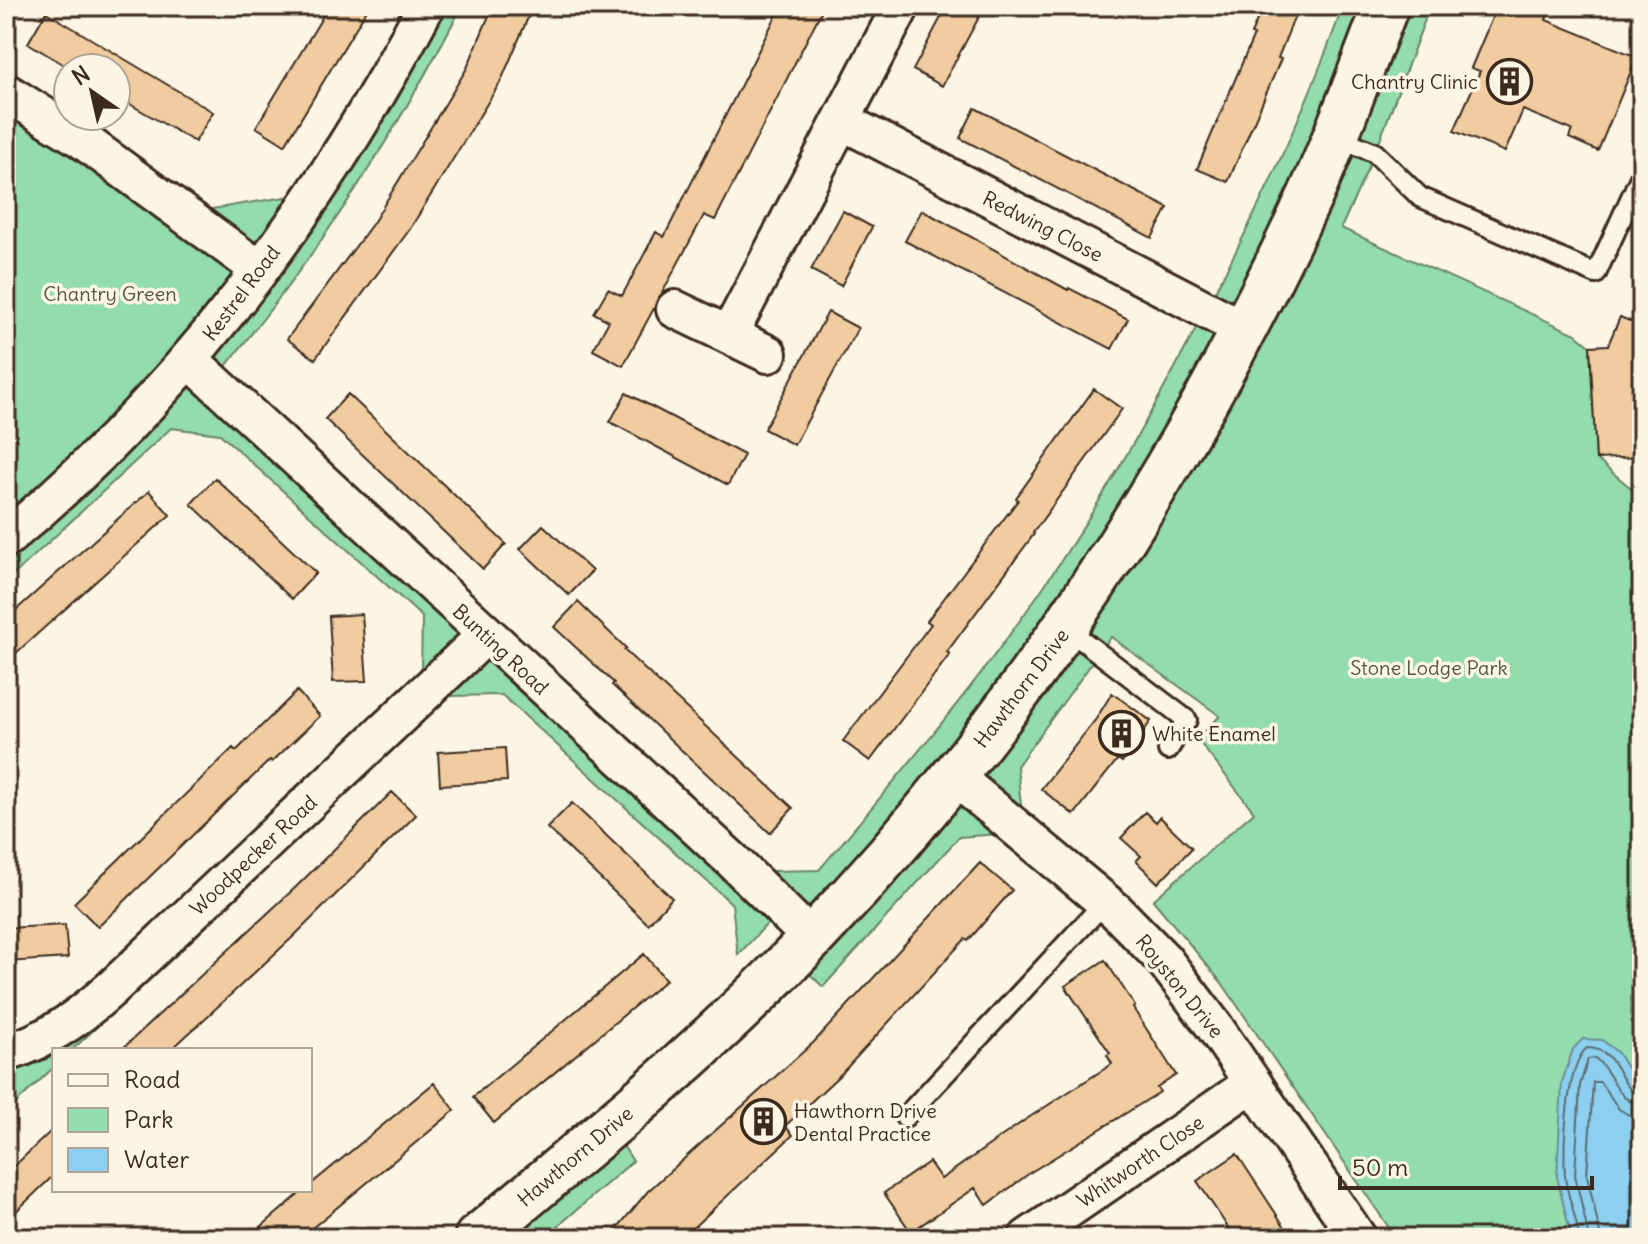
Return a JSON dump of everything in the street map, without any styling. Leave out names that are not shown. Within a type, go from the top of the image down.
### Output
[{"type":"street","name":"Kestrel Road","points":[[6,539],[100,455],[190,360],[260,270],[364,115],[426,6]]},
{"type":"street","points":[[729,335],[901,6]]},
{"type":"street","name":"Hawthorn Drive","points":[[477,1238],[650,1093],[724,1026],[812,939],[955,777],[1066,628],[1120,546],[1245,330],[1310,197],[1386,6]]},
{"type":"street","points":[[6,92],[81,139],[260,270]]},
{"type":"street","name":"Redwing Close","points":[[842,121],[1245,330]]},
{"type":"street","points":[[675,309],[768,354]]},
{"type":"street","name":"Bunting Road","points":[[190,360],[733,861],[812,939]]},
{"type":"street","name":"Woodpecker Road","points":[[6,1053],[59,1031],[112,988],[486,635]]},
{"type":"street","name":"Royston Drive","points":[[955,777],[1105,902],[1164,960],[1214,1026],[1358,1238]]},
{"type":"street","name":"Whitworth Close","points":[[1027,1238],[1253,1083]]},
{"type":"lane","points":[[1335,136],[1375,153],[1420,197],[1596,274],[1642,173]]},
{"type":"lane","points":[[1066,628],[1187,720],[1168,750]]},
{"type":"lane","points":[[905,1117],[1105,902]]},
{"type":"green space","points":[[426,6],[462,6],[406,108],[344,207],[214,382],[756,883],[771,871],[819,870],[963,696],[1066,553],[1149,415],[1244,235],[1297,122],[1343,6],[1430,6],[1375,153],[1341,228],[1576,334],[1590,346],[1596,459],[1637,493],[1642,512],[1642,1238],[1396,1238],[1222,983],[1153,900],[1254,812],[1197,739],[1220,716],[1111,637],[1017,766],[1021,805],[999,834],[959,837],[823,987],[793,957],[781,909],[738,955],[732,904],[502,695],[449,696],[421,672],[422,617],[220,434],[171,428],[6,582],[6,92],[52,119],[52,132],[74,132],[206,210],[291,196],[303,209]]},
{"type":"green space","points":[[83,1013],[97,1027],[74,1048],[52,1048],[52,1069],[15,1104],[6,1095],[6,1053]]},
{"type":"green space","points":[[611,1127],[633,1161],[544,1238],[477,1238]]},
{"type":"water","points":[[1583,1039],[1602,1040],[1617,1052],[1642,1091],[1642,1238],[1572,1238],[1570,1232],[1557,1177],[1562,1082],[1573,1049]]},
{"type":"building","points":[[329,6],[369,6],[285,145],[256,127]]},
{"type":"building","points":[[493,6],[533,6],[501,81],[410,229],[315,359],[287,339],[373,223],[467,68]]},
{"type":"building","points":[[781,6],[824,6],[715,220],[704,215],[623,366],[593,350],[609,321],[594,313],[608,289],[622,296],[656,232],[664,237]]},
{"type":"building","points":[[947,6],[985,6],[942,86],[913,70]]},
{"type":"building","points":[[1263,6],[1299,6],[1278,58],[1281,59],[1228,182],[1197,169],[1254,35],[1251,34]]},
{"type":"building","name":"Chantry Clinic","points":[[1497,6],[1551,6],[1546,20],[1637,57],[1598,151],[1569,138],[1572,130],[1523,110],[1505,152],[1454,131],[1480,71],[1471,68]]},
{"type":"building","points":[[46,12],[113,52],[52,52],[52,58],[28,43]]},
{"type":"building","points":[[132,63],[213,112],[195,142],[132,105]]},
{"type":"building","points":[[975,108],[1168,208],[1152,238],[960,138]]},
{"type":"building","points":[[922,210],[1068,290],[1128,319],[1112,349],[905,241]]},
{"type":"building","points":[[843,211],[872,227],[841,286],[811,270]]},
{"type":"building","points":[[828,312],[858,328],[794,445],[764,429]]},
{"type":"building","points":[[1620,317],[1642,326],[1642,457],[1596,459],[1590,346],[1608,345]]},
{"type":"building","points":[[1094,389],[1122,409],[947,652],[950,654],[870,761],[843,741],[931,624],[927,621],[1018,500],[1016,498]]},
{"type":"building","points":[[626,393],[744,455],[728,485],[610,422]]},
{"type":"building","points":[[348,394],[506,544],[483,569],[325,419]]},
{"type":"building","points":[[215,478],[316,573],[292,599],[191,504]]},
{"type":"building","points":[[149,491],[170,515],[6,662],[6,619]]},
{"type":"building","points":[[543,525],[592,571],[569,595],[520,549]]},
{"type":"building","points":[[578,602],[626,648],[624,650],[793,808],[770,833],[554,627]]},
{"type":"building","points":[[362,614],[367,681],[333,682],[329,616]]},
{"type":"building","points":[[297,691],[320,716],[272,762],[270,760],[98,927],[74,903],[233,748],[236,751]]},
{"type":"building","points":[[1112,693],[1151,721],[1122,762],[1118,759],[1074,815],[1041,789],[1096,719]]},
{"type":"building","points":[[505,748],[507,781],[440,785],[438,752]]},
{"type":"building","points":[[392,792],[416,815],[295,935],[173,1048],[123,1048],[297,886]]},
{"type":"building","points":[[572,803],[672,898],[648,924],[547,828]]},
{"type":"building","points":[[1145,812],[1156,822],[1160,817],[1192,848],[1158,883],[1136,861],[1141,856],[1121,838]]},
{"type":"building","points":[[980,863],[1012,890],[968,941],[965,939],[842,1073],[785,1126],[793,1135],[682,1238],[609,1238],[648,1191],[814,1042]]},
{"type":"building","points":[[65,925],[68,958],[6,962],[6,928]]},
{"type":"building","points":[[644,954],[666,980],[494,1123],[473,1097]]},
{"type":"building","points":[[1105,960],[1176,1075],[1157,1088],[1160,1092],[1031,1172],[987,1205],[975,1188],[911,1232],[884,1193],[929,1162],[941,1179],[1112,1064],[1107,1055],[1110,1053],[1065,986]]},
{"type":"building","points":[[434,1083],[455,1110],[300,1238],[248,1238],[302,1192],[312,1192],[312,1183]]},
{"type":"building","points":[[52,1130],[52,1177],[6,1221],[6,1174]]},
{"type":"building","points":[[1237,1154],[1292,1238],[1235,1238],[1197,1181]]},
{"type":"place","name":"Chantry Clinic","points":[[1509,81]]},
{"type":"place","name":"White Enamel","points":[[1121,733]]},
{"type":"place","name":"Hawthorn Drive Dental Practice","points":[[763,1121]]},
{"type":"park label","name":"Chantry Green","points":[[110,293]]},
{"type":"park label","name":"Stone Lodge Park","points":[[1429,667]]}]
